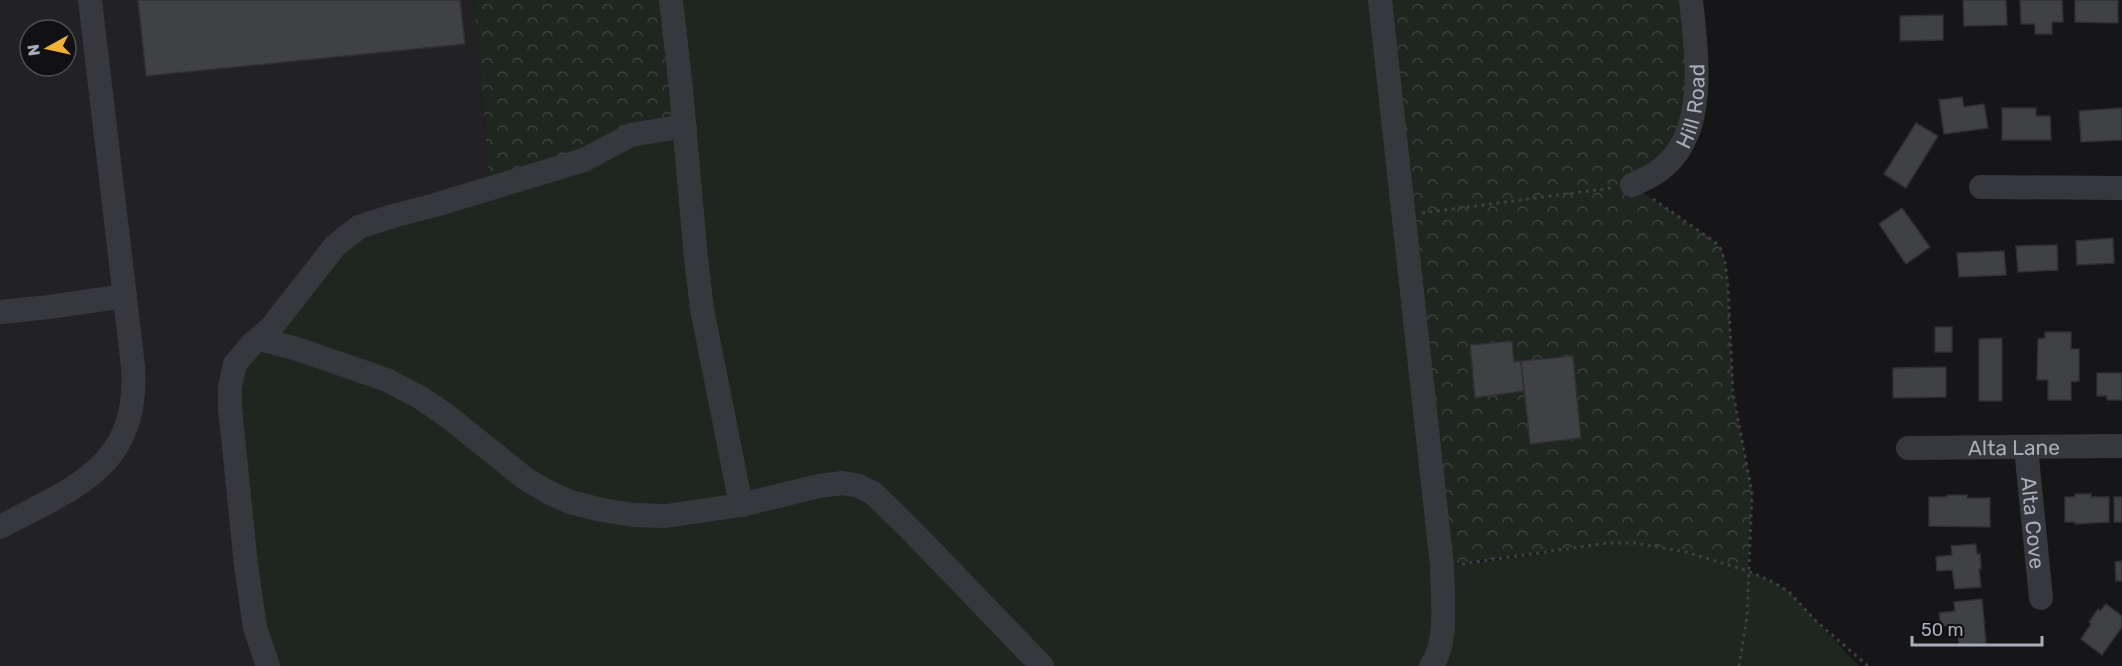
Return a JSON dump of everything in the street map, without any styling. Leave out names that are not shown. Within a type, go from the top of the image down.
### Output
[{"type":"street","points":[[0,528],[87,479],[120,445],[130,416],[134,386],[90,0]]},
{"type":"street","points":[[671,0],[702,309],[741,505]]},
{"type":"street","points":[[1380,0],[1442,566],[1442,639],[1435,661],[1431,666]]},
{"type":"street","name":"Hill Road","points":[[1632,185],[1654,175],[1669,163],[1680,148],[1688,130],[1694,108],[1696,85],[1691,0]]},
{"type":"street","points":[[268,666],[255,628],[246,566],[230,408],[230,387],[235,364],[270,329],[335,246],[359,228],[584,160],[631,135],[685,128]]},
{"type":"street","points":[[1981,187],[2122,188]]},
{"type":"street","points":[[0,312],[125,296]]},
{"type":"street","points":[[259,339],[294,348],[387,380],[421,398],[446,415],[525,479],[570,502],[602,510],[634,515],[666,516],[741,505],[819,486],[843,483],[859,486],[873,493],[910,529],[1042,666]]},
{"type":"street","name":"Alta Lane","points":[[1908,448],[2122,446]]},
{"type":"street","name":"Alta Cove","points":[[2026,448],[2041,598]]},
{"type":"path","points":[[1404,215],[1578,194],[1632,185],[1680,216],[1721,249],[1728,287],[1733,393],[1752,493],[1746,625],[1739,666]]},
{"type":"path","points":[[1442,566],[1607,543],[1635,543],[1686,552],[1748,571],[1775,583],[1789,592],[1816,621],[1868,666]]},
{"type":"shaded area","points":[[0,0],[474,0],[490,188],[268,666],[0,666]]},
{"type":"green space","points":[[474,0],[671,0],[685,128],[490,188]]},
{"type":"green space","points":[[671,0],[1380,0],[1442,566],[1607,543],[1635,543],[1686,552],[1748,571],[1789,592],[1859,666],[268,666],[230,408],[253,343],[335,246],[569,164]]},
{"type":"green space","points":[[1380,0],[1691,0],[1688,130],[1632,185],[1715,242],[1721,249],[1725,262],[1733,393],[1752,493],[1748,571],[1686,552],[1635,543],[1607,543],[1442,566]]},
{"type":"building","points":[[138,0],[460,0],[465,44],[146,76]]},
{"type":"building","points":[[1963,0],[2006,0],[2007,25],[1964,26]]},
{"type":"building","points":[[2020,0],[2062,0],[2063,22],[2052,22],[2052,34],[2035,34],[2035,24],[2021,24]]},
{"type":"building","points":[[2075,0],[2118,0],[2118,23],[2075,22]]},
{"type":"building","points":[[1943,15],[1943,40],[1900,41],[1900,16]]},
{"type":"building","points":[[1962,97],[1964,107],[1984,104],[1988,128],[1944,134],[1939,100]]},
{"type":"building","points":[[2002,108],[2036,108],[2036,116],[2050,116],[2051,140],[2002,140]]},
{"type":"building","points":[[2122,108],[2122,140],[2081,142],[2079,111]]},
{"type":"building","points":[[1916,123],[1938,136],[1906,188],[1884,174]]},
{"type":"building","points":[[1902,208],[1930,247],[1906,264],[1879,224]]},
{"type":"building","points":[[2113,238],[2114,263],[2077,265],[2076,241]]},
{"type":"building","points":[[2057,245],[2058,270],[2018,272],[2016,246]]},
{"type":"building","points":[[2004,251],[2006,275],[1959,277],[1957,253]]},
{"type":"building","points":[[1935,327],[1952,327],[1952,352],[1935,352]]},
{"type":"building","points":[[2045,332],[2071,332],[2071,349],[2079,349],[2079,381],[2071,382],[2071,400],[2048,400],[2048,380],[2037,380],[2038,339],[2045,338]]},
{"type":"building","points":[[2002,338],[2002,401],[1979,401],[1979,339]]},
{"type":"building","points":[[1512,341],[1514,362],[1521,361],[1524,391],[1475,398],[1470,345]]},
{"type":"building","points":[[1573,356],[1581,438],[1530,444],[1521,361]]},
{"type":"building","points":[[1946,367],[1946,397],[1893,398],[1893,368]]},
{"type":"building","points":[[2097,373],[2122,373],[2122,400],[2107,400],[2107,396],[2097,396]]},
{"type":"building","points":[[2075,494],[2109,497],[2109,522],[2075,524],[2075,522],[2065,522],[2065,497],[2075,497]]},
{"type":"building","points":[[1947,495],[1990,498],[1990,527],[1929,526],[1929,497],[1947,497]]},
{"type":"building","points":[[2114,497],[2122,497],[2122,522],[2114,522]]},
{"type":"building","points":[[1976,544],[1977,554],[1980,554],[1981,587],[1955,589],[1952,570],[1937,571],[1936,557],[1952,555],[1951,546]]},
{"type":"building","points":[[2122,561],[2122,581],[2116,581],[2115,562]]},
{"type":"building","points":[[1982,599],[1986,643],[1959,646],[1957,625],[1941,626],[1939,613],[1955,611],[1954,602]]},
{"type":"building","points":[[2106,604],[2122,616],[2122,627],[2102,655],[2081,639],[2098,609],[2100,611]]}]
